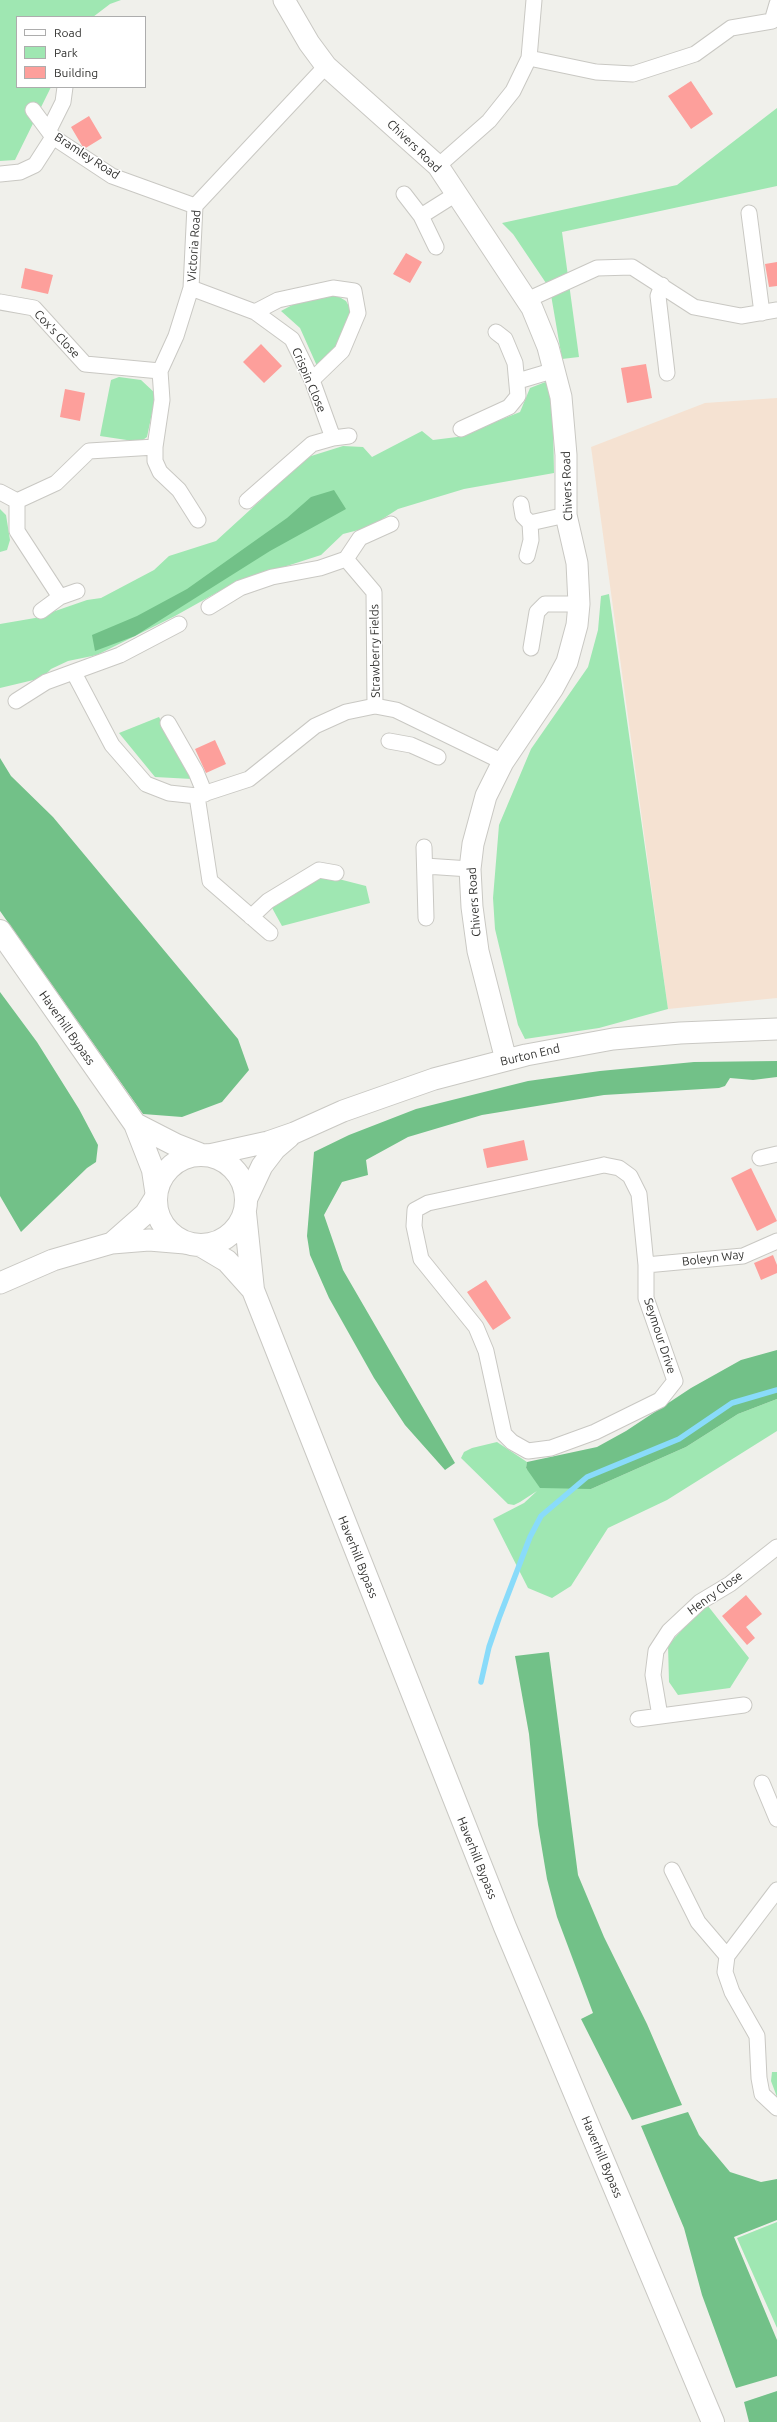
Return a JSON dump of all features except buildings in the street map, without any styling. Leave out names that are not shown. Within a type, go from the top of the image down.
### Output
[{"type":"main road","name":"Haverhill Bypass","points":[[0,931],[135,1124],[153,1170],[155,1194]]},
{"type":"main road","name":"Haverhill Bypass","points":[[135,1124],[176,1145],[204,1154]]},
{"type":"main road","points":[[204,1154],[224,1160],[236,1170],[244,1183],[246,1206],[238,1226],[228,1237],[214,1243],[192,1244],[173,1235],[163,1225],[157,1212],[155,1194],[161,1176],[171,1165],[184,1157],[204,1154]]},
{"type":"main road","name":"Haverhill Bypass","points":[[246,1206],[253,1290],[505,1927],[713,2422]]},
{"type":"main road","name":"Haverhill Bypass","points":[[192,1244],[227,1261],[253,1290]]},
{"type":"street","name":"Chivers Road","points":[[284,0],[309,43],[326,66],[438,166],[527,300],[548,347],[555,370],[565,428],[566,515],[577,563],[580,604],[574,642],[567,662],[553,688],[503,762],[486,796],[473,844],[470,869],[472,907],[478,951],[506,1060]]},
{"type":"street","points":[[438,166],[489,121],[513,91],[529,58],[534,0]]},
{"type":"street","points":[[529,58],[596,72],[633,74],[695,54],[731,28],[772,21],[777,4]]},
{"type":"street","name":"Victoria Road","points":[[198,520],[179,490],[160,472],[155,461],[162,400],[160,371],[176,336],[191,288],[195,206],[326,66]]},
{"type":"street","points":[[0,174],[20,172],[35,165],[51,134],[63,102],[65,88]]},
{"type":"street","name":"Bramley Road","points":[[33,110],[51,134],[112,176],[195,206]]},
{"type":"street","points":[[404,194],[421,216],[436,246]]},
{"type":"street","points":[[421,216],[456,194]]},
{"type":"street","points":[[749,213],[762,313]]},
{"type":"street","points":[[527,300],[597,268],[632,268],[662,285],[694,307],[741,316],[777,310]]},
{"type":"street","points":[[662,285],[658,296],[667,373]]},
{"type":"street","name":"Crispin Close","points":[[191,288],[255,312],[292,339],[312,380],[333,438]]},
{"type":"street","points":[[255,312],[278,300],[333,288],[354,291],[358,313],[342,351],[312,380]]},
{"type":"street","name":"Cox's Close","points":[[0,302],[34,308],[85,364],[160,371]]},
{"type":"street","points":[[461,429],[510,407],[518,396],[518,381],[515,363],[504,339],[496,332]]},
{"type":"street","points":[[518,381],[555,370]]},
{"type":"street","points":[[247,501],[312,444],[333,438],[349,436]]},
{"type":"street","points":[[17,501],[56,483],[89,451],[156,447]]},
{"type":"street","points":[[0,492],[17,501]]},
{"type":"street","points":[[17,501],[17,531],[60,597]]},
{"type":"street","points":[[521,504],[523,516],[530,523],[531,540],[527,556]]},
{"type":"street","points":[[530,523],[566,515]]},
{"type":"street","points":[[209,607],[240,588],[272,577],[320,568],[346,559],[360,538],[391,524]]},
{"type":"street","name":"Strawberry Fields","points":[[346,559],[374,592],[376,706]]},
{"type":"street","points":[[41,611],[60,597],[77,591]]},
{"type":"street","points":[[531,648],[537,612],[546,604],[580,604]]},
{"type":"street","points":[[16,700],[46,682],[74,673],[120,654],[179,624]]},
{"type":"street","name":"Strawberry Fields","points":[[74,673],[112,745],[146,784],[169,793],[201,795],[249,779],[315,726],[346,712],[376,706],[396,710],[503,762]]},
{"type":"street","points":[[411,745],[422,722]]},
{"type":"street","points":[[168,723],[196,772],[201,795],[210,881],[270,933]]},
{"type":"street","points":[[388,741],[411,745],[438,758]]},
{"type":"street","points":[[424,847],[426,918]]},
{"type":"street","points":[[425,866],[470,869]]},
{"type":"street","points":[[251,917],[268,901],[319,870],[336,873]]},
{"type":"street","name":"Burton End","points":[[204,1154],[257,1145],[294,1133],[343,1111],[434,1079],[506,1060],[613,1039],[680,1033],[777,1029]]},
{"type":"street","name":"Burton End","points":[[246,1206],[262,1166],[275,1149],[294,1133]]},
{"type":"street","points":[[760,1158],[777,1154]]},
{"type":"street","name":"Seymour Drive","points":[[604,1165],[619,1168],[630,1176],[639,1194],[646,1264],[646,1298],[675,1381],[660,1400],[595,1432],[551,1448],[528,1451],[512,1442],[504,1434],[486,1351],[476,1327],[421,1259],[414,1226],[415,1210],[428,1203],[604,1165]]},
{"type":"street","points":[[112,1243],[145,1214],[155,1194]]},
{"type":"street","points":[[0,1283],[53,1260],[112,1243],[149,1240],[192,1244]]},
{"type":"street","name":"Boleyn Way","points":[[646,1264],[742,1256],[777,1240]]},
{"type":"street","name":"Henry Close","points":[[660,1716],[653,1675],[656,1651],[669,1631],[700,1602],[730,1584],[777,1547]]},
{"type":"street","points":[[638,1719],[744,1705]]},
{"type":"street","points":[[762,1783],[777,1819]]},
{"type":"street","points":[[672,1870],[698,1922],[726,1956]]},
{"type":"street","points":[[777,1890],[726,1956],[725,1972],[732,1992],[758,2036],[759,2078],[762,2094],[777,2108]]},
{"type":"shaded area","points":[[777,398],[777,998],[668,1009],[591,447],[705,403]]},
{"type":"green space","points":[[0,0],[121,0],[110,4],[94,16],[16,16],[16,88],[51,88],[15,160],[0,161]]},
{"type":"green space","points":[[777,108],[777,186],[562,232],[579,357],[562,359],[550,289],[513,234],[502,223],[677,185]]},
{"type":"green space","points":[[336,295],[346,301],[351,310],[348,323],[336,347],[317,366],[300,328],[281,311],[296,303]]},
{"type":"green space","points":[[119,377],[141,380],[156,394],[147,437],[140,442],[100,436],[111,380]]},
{"type":"green space","points":[[548,381],[553,423],[554,473],[464,489],[398,509],[370,527],[343,534],[321,555],[234,583],[175,616],[97,655],[68,661],[51,669],[42,678],[0,688],[0,624],[35,618],[87,600],[101,598],[154,570],[169,556],[216,541],[308,457],[343,446],[363,447],[372,457],[422,431],[433,440],[457,437],[520,412],[530,388]]},
{"type":"green space","points":[[334,490],[346,509],[270,551],[135,636],[95,651],[92,635],[137,616],[187,589],[287,518],[311,497]]},
{"type":"green space","points":[[0,509],[6,515],[10,540],[7,550],[0,552]]},
{"type":"green space","points":[[609,594],[668,1009],[599,1028],[525,1039],[518,1025],[495,929],[493,898],[499,825],[531,749],[588,667],[598,630],[601,596]]},
{"type":"green space","points":[[159,717],[192,779],[155,777],[119,733]]},
{"type":"green space","points":[[0,758],[11,776],[53,817],[238,1039],[249,1070],[222,1102],[182,1117],[143,1114],[0,911]]},
{"type":"green space","points":[[323,875],[366,886],[370,903],[282,926],[271,906]]},
{"type":"green space","points":[[0,992],[37,1042],[79,1109],[98,1145],[96,1162],[87,1168],[21,1232],[0,1196]]},
{"type":"green space","points":[[777,1061],[777,1077],[753,1080],[730,1078],[725,1086],[719,1088],[604,1095],[482,1115],[408,1137],[366,1160],[368,1175],[342,1182],[324,1215],[343,1270],[455,1463],[445,1470],[405,1425],[374,1378],[329,1298],[310,1255],[307,1236],[314,1152],[349,1135],[416,1109],[528,1081],[600,1071],[694,1062]]},
{"type":"green space","points":[[777,1350],[777,1399],[738,1414],[686,1447],[591,1489],[540,1488],[526,1468],[527,1462],[597,1447],[626,1431],[691,1388],[741,1360]]},
{"type":"green space","points":[[777,1399],[777,1431],[667,1500],[608,1528],[571,1586],[552,1598],[528,1588],[493,1519],[524,1503],[537,1491],[514,1505],[508,1504],[461,1458],[464,1452],[472,1448],[497,1442],[527,1462],[526,1469],[591,1489],[686,1447],[738,1414]]},
{"type":"green space","points":[[708,1606],[749,1658],[730,1688],[678,1695],[669,1682],[668,1645],[698,1613]]},
{"type":"green space","points":[[549,1652],[578,1875],[604,1937],[647,2024],[682,2105],[632,2120],[581,2019],[593,2013],[557,1917],[547,1879],[538,1825],[529,1734],[515,1656]]},
{"type":"green space","points":[[772,2072],[777,2072],[777,2097],[771,2081]]},
{"type":"green space","points":[[688,2112],[699,2135],[730,2172],[761,2182],[777,2179],[777,2220],[734,2237],[777,2340],[777,2376],[736,2388],[702,2295],[684,2228],[641,2126]]},
{"type":"green space","points":[[777,2222],[777,2328],[737,2238]]},
{"type":"green space","points":[[777,2391],[777,2422],[749,2422],[744,2402]]},
{"type":"waterway","points":[[481,1682],[489,1647],[499,1618],[530,1537],[541,1516],[587,1477],[679,1439],[732,1403],[777,1390]]}]
